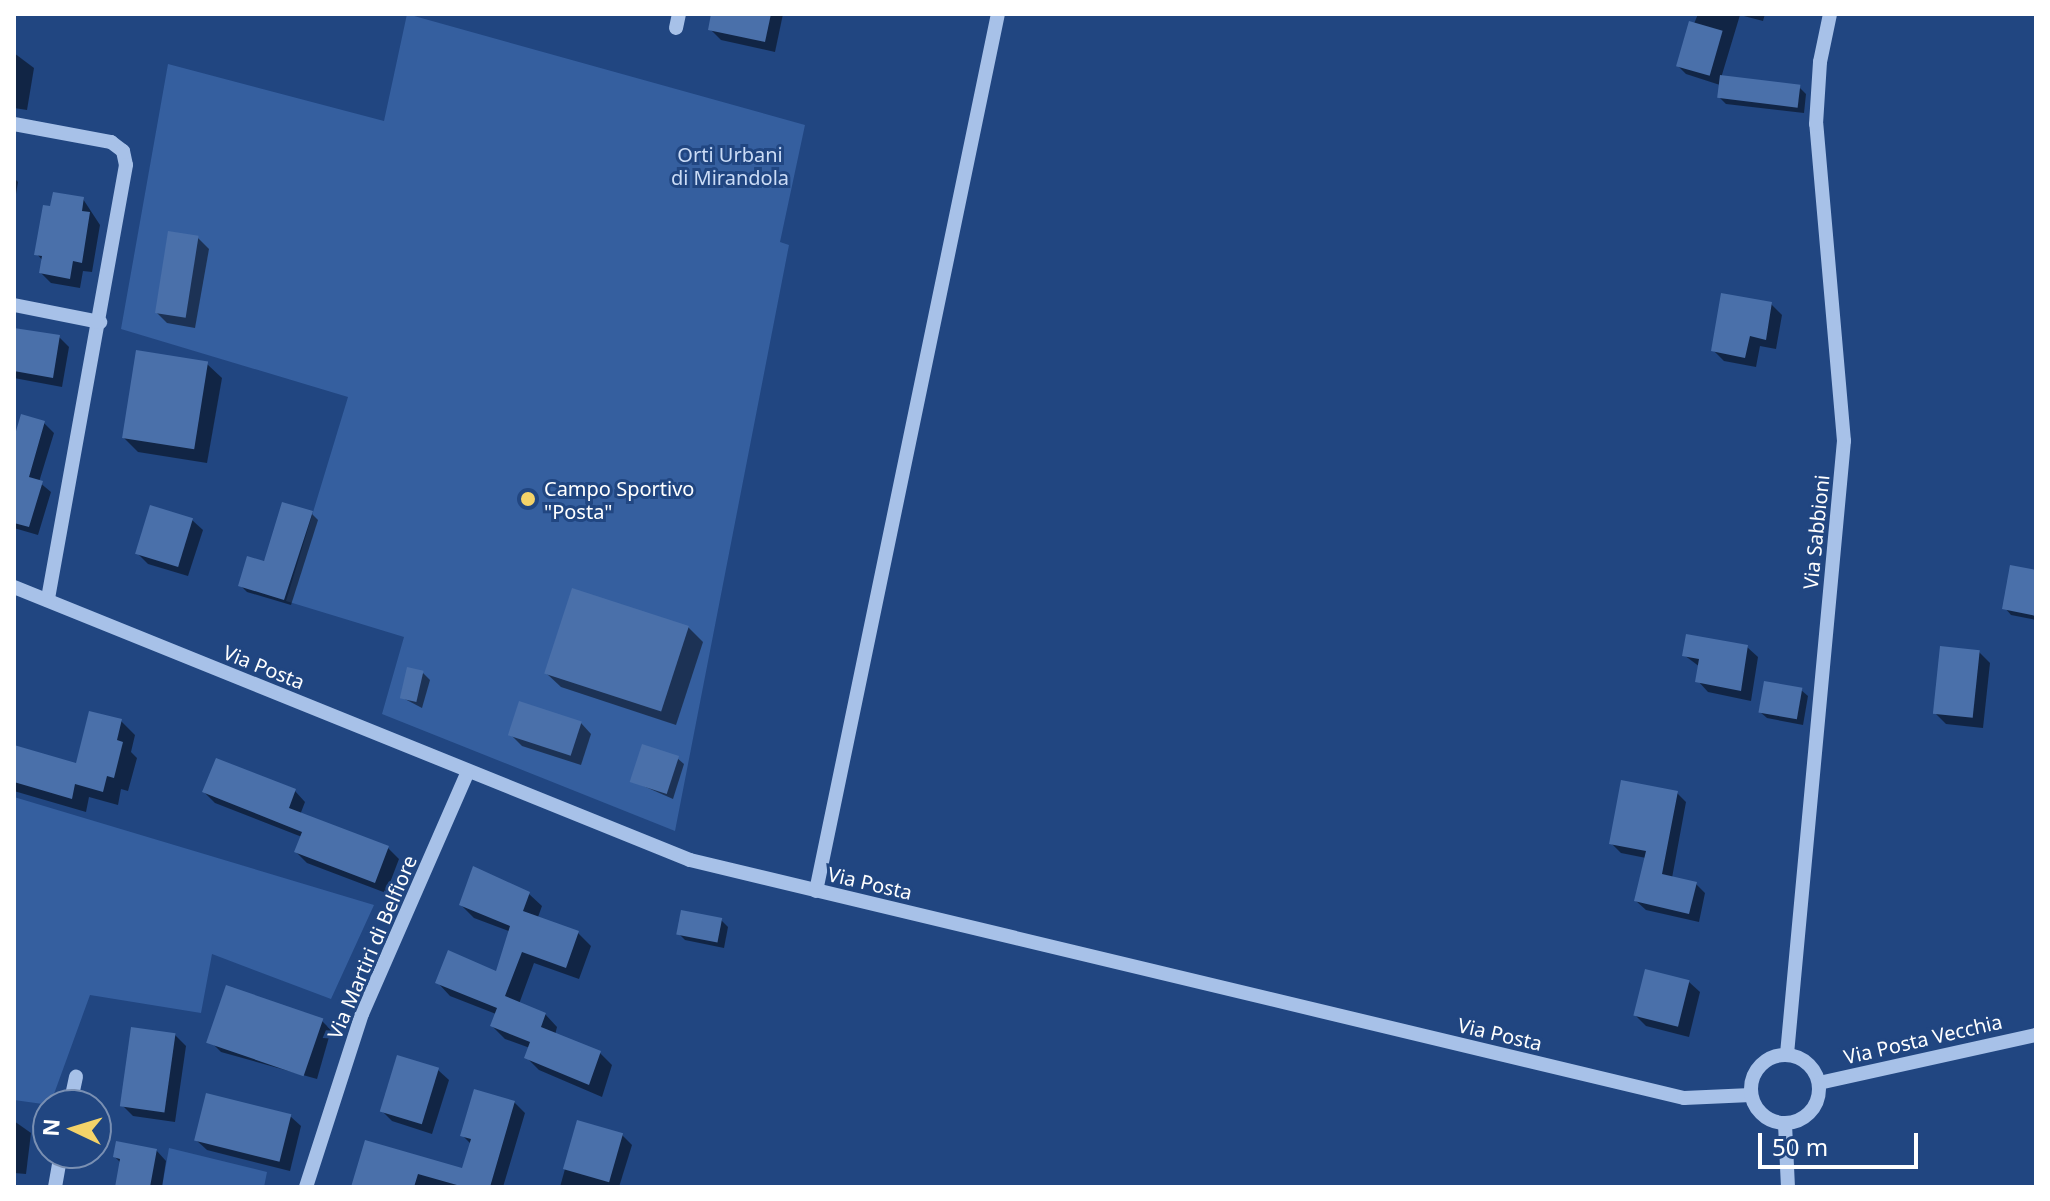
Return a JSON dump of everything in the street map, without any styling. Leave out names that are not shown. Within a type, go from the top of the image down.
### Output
[{"type":"street","points":[[816,891],[998,14]]},
{"type":"street","name":"Via Sabbioni","points":[[1787,1054],[1844,441],[1816,124],[1820,62],[1830,14]]},
{"type":"street","points":[[14,124],[104,140],[123,151],[126,176],[48,600]]},
{"type":"street","points":[[14,305],[100,322]]},
{"type":"street","name":"Via Posta","points":[[14,587],[661,851],[816,891],[1684,1098],[1751,1095]]},
{"type":"street","name":"Via Martiri di Belfiore","points":[[306,1187],[362,1014],[468,771]]},
{"type":"street","name":"Via Posta Vecchia","points":[[1819,1083],[2036,1035]]},
{"type":"street","points":[[1787,1054],[1808,1063],[1819,1083],[1815,1106],[1807,1116],[1785,1124],[1762,1115],[1751,1095],[1755,1070],[1775,1056],[1787,1054]]},
{"type":"street","points":[[73,1089],[76,1077]]},
{"type":"street","points":[[1785,1124],[1788,1187]]},
{"type":"green space","name":"Campo Sportivo \"Posta\"","points":[[407,14],[805,125],[780,242],[789,245],[675,831],[382,714],[404,637],[286,601],[348,397],[121,329],[168,64],[384,121]]},
{"type":"green space","points":[[14,797],[374,905],[331,999],[212,954],[201,1013],[90,995],[56,1089],[32,1089],[32,1102],[14,1100]]},
{"type":"green space","points":[[169,1148],[267,1172],[264,1187],[162,1187]]},
{"type":"building","points":[[711,14],[771,14],[765,42],[708,30]]},
{"type":"building","points":[[1689,21],[1723,31],[1710,76],[1676,66]]},
{"type":"building","points":[[1720,75],[1800,85],[1798,108],[1717,98]]},
{"type":"building","points":[[53,192],[84,197],[82,211],[90,212],[82,263],[73,261],[70,279],[39,273],[42,256],[34,255],[43,205],[50,206]]},
{"type":"building","points":[[168,231],[199,236],[186,318],[155,313]]},
{"type":"building","points":[[1721,293],[1772,302],[1766,340],[1750,336],[1745,358],[1711,351]]},
{"type":"building","points":[[14,328],[60,335],[53,378],[14,371]]},
{"type":"building","points":[[136,350],[208,361],[194,449],[122,438]]},
{"type":"building","points":[[21,414],[45,421],[29,477],[43,481],[29,527],[14,523],[14,438]]},
{"type":"building","points":[[282,502],[313,511],[284,600],[238,586],[247,556],[264,561]]},
{"type":"building","points":[[150,505],[193,518],[178,567],[135,554]]},
{"type":"building","points":[[2010,565],[2036,570],[2036,616],[2002,609]]},
{"type":"building","points":[[572,588],[689,626],[661,712],[544,674]]},
{"type":"building","points":[[1686,634],[1748,645],[1741,691],[1695,682],[1699,659],[1682,656]]},
{"type":"building","points":[[1940,646],[1980,650],[1973,718],[1933,714]]},
{"type":"building","points":[[407,667],[424,671],[416,702],[400,698]]},
{"type":"building","points":[[1764,681],[1802,688],[1797,719],[1758,713]]},
{"type":"building","points":[[519,701],[582,721],[571,756],[508,735]]},
{"type":"building","points":[[89,711],[122,719],[117,740],[123,742],[114,778],[107,776],[103,792],[75,784],[72,799],[14,782],[14,745],[76,763]]},
{"type":"building","points":[[642,744],[679,756],[667,794],[630,782]]},
{"type":"building","points":[[216,758],[296,789],[289,808],[389,846],[375,883],[294,852],[302,832],[202,792]]},
{"type":"building","points":[[1621,780],[1678,791],[1662,874],[1697,882],[1689,914],[1634,901],[1646,851],[1609,844]]},
{"type":"building","points":[[473,866],[530,892],[523,911],[579,931],[566,968],[522,952],[505,996],[546,1013],[541,1027],[601,1051],[589,1085],[524,1058],[530,1042],[490,1026],[497,1008],[435,983],[448,950],[496,971],[510,926],[459,905]]},
{"type":"building","points":[[681,910],[722,918],[717,943],[676,935]]},
{"type":"building","points":[[1645,969],[1690,980],[1678,1027],[1633,1016]]},
{"type":"building","points":[[226,985],[323,1019],[304,1076],[206,1043]]},
{"type":"building","points":[[131,1027],[176,1033],[164,1112],[120,1106]]},
{"type":"building","points":[[397,1055],[439,1068],[422,1124],[380,1111]]},
{"type":"building","points":[[474,1089],[515,1101],[490,1187],[464,1187],[418,1174],[414,1187],[351,1187],[365,1140],[462,1168],[471,1139],[460,1136]]},
{"type":"building","points":[[206,1093],[291,1114],[280,1162],[194,1141]]},
{"type":"building","points":[[577,1120],[623,1133],[609,1182],[563,1169]]},
{"type":"building","points":[[116,1141],[157,1149],[150,1187],[115,1187],[120,1159],[113,1157]]},
{"type":"place","name":"Campo Sportivo \"Posta\"","points":[[528,499]]},
{"type":"park label","name":"Orti Urbani di Mirandola","points":[[730,166]]}]
